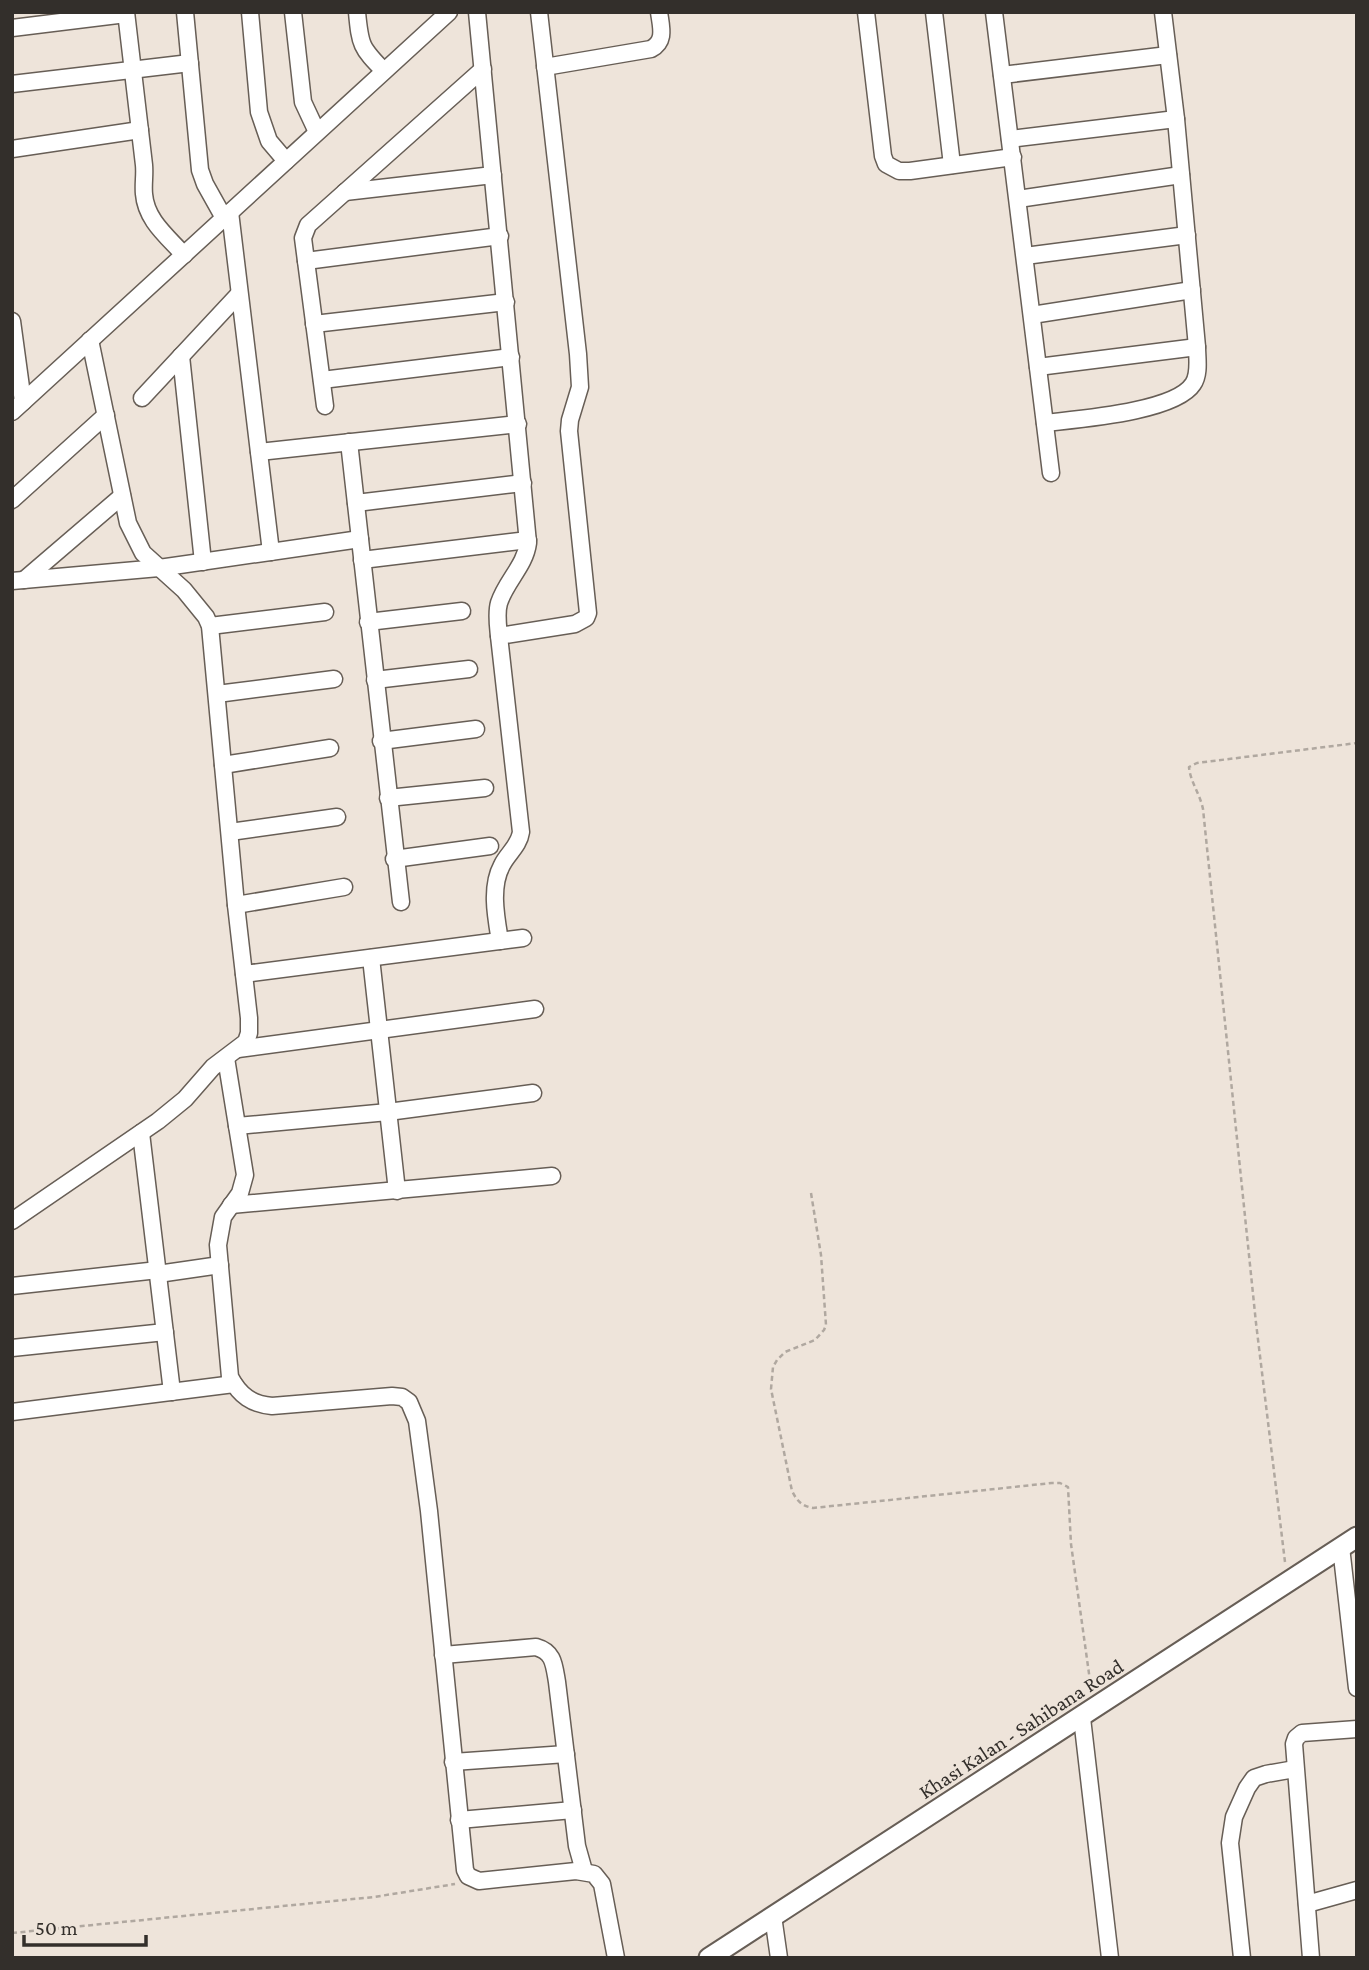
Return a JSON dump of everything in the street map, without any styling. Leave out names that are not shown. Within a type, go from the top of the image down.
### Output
[{"type":"street","points":[[185,12],[200,170],[205,184],[227,215],[271,552]]},
{"type":"street","points":[[250,12],[259,112],[269,141],[286,161]]},
{"type":"street","points":[[293,12],[303,102],[317,132]]},
{"type":"street","points":[[358,12],[360,42],[384,71]]},
{"type":"street","points":[[477,12],[528,540],[523,563],[498,605],[499,636],[521,832],[518,842],[500,868],[497,879],[496,914],[500,941]]},
{"type":"street","points":[[499,636],[582,623],[588,613],[569,431],[580,387],[578,354],[539,12]]},
{"type":"street","points":[[545,67],[651,49],[658,45],[661,39],[659,12]]},
{"type":"street","points":[[866,12],[886,164],[899,170],[910,171],[1013,157]]},
{"type":"street","points":[[934,12],[952,165]]},
{"type":"street","points":[[994,12],[1051,473]]},
{"type":"street","points":[[1045,423],[1162,404],[1177,397],[1194,383],[1197,347],[1176,119],[1163,12]]},
{"type":"street","points":[[12,28],[126,13],[147,210],[152,220],[184,255]]},
{"type":"street","points":[[18,407],[447,13]]},
{"type":"street","points":[[1002,75],[1168,55]]},
{"type":"street","points":[[12,85],[190,63]]},
{"type":"street","points":[[326,406],[303,238],[305,232],[309,225],[345,192],[483,69]]},
{"type":"street","points":[[1010,139],[1176,119]]},
{"type":"street","points":[[12,149],[140,130]]},
{"type":"street","points":[[345,192],[494,175]]},
{"type":"street","points":[[1018,199],[1181,175]]},
{"type":"street","points":[[1024,256],[1186,235]]},
{"type":"street","points":[[306,261],[499,236]]},
{"type":"street","points":[[1032,316],[1192,290]]},
{"type":"street","points":[[142,398],[239,293]]},
{"type":"street","points":[[314,324],[506,302]]},
{"type":"street","points":[[12,321],[18,407]]},
{"type":"street","points":[[12,1221],[141,1133],[185,1099],[212,1067],[246,1042],[249,1033],[210,626],[184,590],[143,553],[128,523],[90,340]]},
{"type":"street","points":[[1038,367],[1197,347]]},
{"type":"street","points":[[181,356],[203,562]]},
{"type":"street","points":[[322,380],[511,357]]},
{"type":"street","points":[[12,499],[106,415]]},
{"type":"street","points":[[259,452],[518,424]]},
{"type":"street","points":[[349,442],[394,859],[401,902]]},
{"type":"street","points":[[356,503],[523,483]]},
{"type":"street","points":[[18,580],[122,496]]},
{"type":"street","points":[[18,580],[159,568],[360,539]]},
{"type":"street","points":[[362,560],[528,540]]},
{"type":"street","points":[[368,622],[462,611]]},
{"type":"street","points":[[210,626],[325,612]]},
{"type":"street","points":[[375,680],[469,669]]},
{"type":"street","points":[[217,694],[334,679]]},
{"type":"street","points":[[381,741],[476,729]]},
{"type":"street","points":[[223,765],[330,748]]},
{"type":"street","points":[[388,798],[485,788]]},
{"type":"street","points":[[230,832],[337,817]]},
{"type":"street","points":[[394,859],[490,846]]},
{"type":"street","points":[[236,905],[344,887]]},
{"type":"street","points":[[244,974],[523,938]]},
{"type":"street","points":[[370,958],[397,1191]]},
{"type":"street","points":[[232,1053],[535,1009]]},
{"type":"street","points":[[232,1053],[237,1126],[245,1175],[240,1193],[223,1217],[219,1229],[230,1377],[237,1390],[259,1405],[392,1396],[402,1397],[409,1402],[417,1420],[465,1870],[468,1876],[475,1880],[488,1881],[584,1871],[594,1874],[601,1884],[616,1958]]},
{"type":"street","points":[[237,1126],[387,1112],[533,1093]]},
{"type":"street","points":[[141,1133],[172,1392]]},
{"type":"street","points":[[231,1205],[552,1177]]},
{"type":"street","points":[[12,1286],[220,1265]]},
{"type":"street","points":[[12,1348],[165,1332]]},
{"type":"street","points":[[12,1412],[234,1384]]},
{"type":"street","points":[[1349,1542],[1357,1688]]},
{"type":"street","name":"Khasi Kalan - Sahibana Road","points":[[709,1958],[1349,1542]]},
{"type":"street","points":[[443,1656],[536,1647],[550,1654],[554,1661],[577,1846],[584,1871]]},
{"type":"street","points":[[1088,1714],[1110,1958]]},
{"type":"street","points":[[1311,1958],[1294,1744],[1296,1738],[1303,1733],[1357,1728]]},
{"type":"street","points":[[453,1762],[566,1754]]},
{"type":"street","points":[[1242,1958],[1230,1843],[1234,1817],[1254,1778],[1295,1769]]},
{"type":"street","points":[[459,1820],[573,1810]]},
{"type":"street","points":[[1307,1904],[1357,1890]]},
{"type":"street","points":[[773,1916],[779,1958]]},
{"type":"path","points":[[1288,1581],[1256,1323],[1203,809],[1189,767],[1197,763],[1357,743]]},
{"type":"path","points":[[811,1193],[821,1255],[826,1325],[815,1340],[785,1352],[777,1360],[771,1379],[792,1491],[796,1499],[813,1508],[1052,1483],[1064,1484],[1069,1495],[1070,1544],[1088,1714]]},
{"type":"path","points":[[12,1933],[374,1898],[475,1880]]}]
